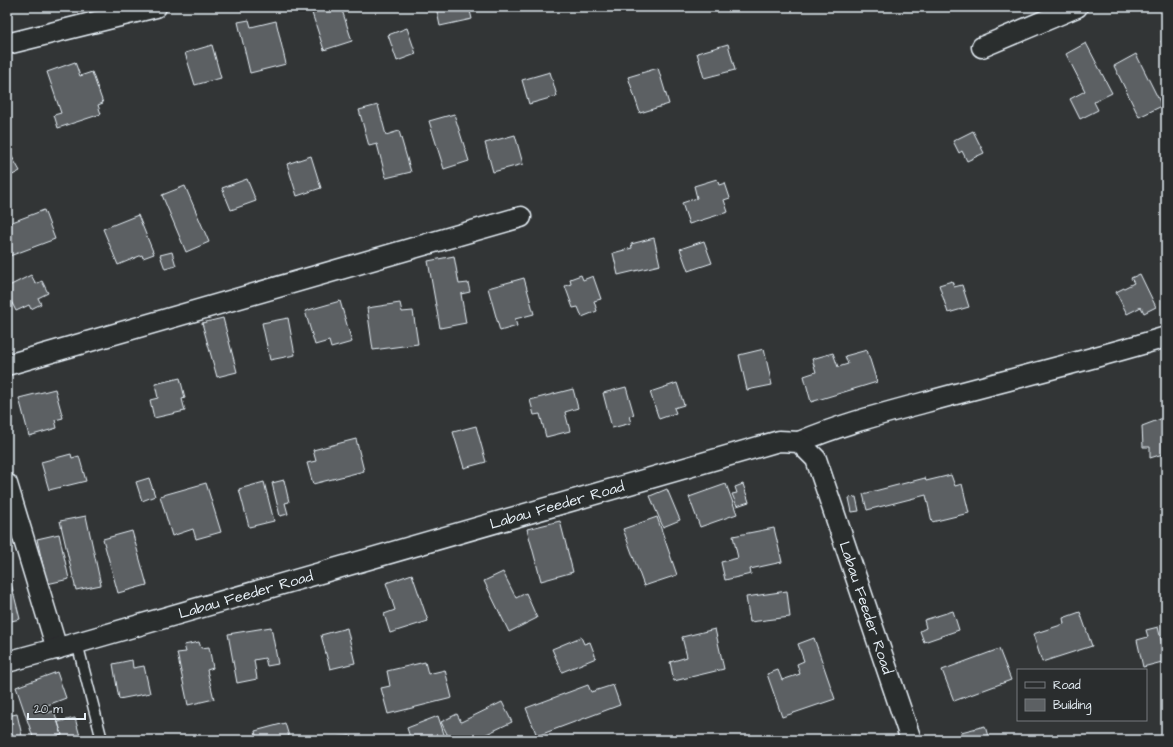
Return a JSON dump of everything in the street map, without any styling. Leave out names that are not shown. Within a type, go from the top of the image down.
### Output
[{"type":"street","points":[[7,44],[156,7]]},
{"type":"street","points":[[982,47],[1077,7]]},
{"type":"street","points":[[7,365],[521,217]]},
{"type":"street","points":[[800,442],[826,430],[866,418],[998,382],[1095,358],[1166,337]]},
{"type":"street","name":"Labau Feeder Road","points":[[7,662],[77,644],[779,441],[800,442],[816,459],[910,740]]},
{"type":"street","points":[[7,484],[57,649]]},
{"type":"lane","points":[[77,644],[102,740]]},
{"type":"building","points":[[310,7],[341,7],[352,41],[324,50]]},
{"type":"building","points":[[436,7],[469,7],[472,19],[440,26]]},
{"type":"building","points":[[249,20],[251,27],[276,21],[286,64],[250,73],[238,22]]},
{"type":"building","points":[[407,28],[416,54],[397,61],[388,35]]},
{"type":"building","points":[[1166,39],[1166,53],[1161,41]]},
{"type":"building","points":[[1086,43],[1112,93],[1094,102],[1098,110],[1080,119],[1070,99],[1085,91],[1066,54]]},
{"type":"building","points":[[728,44],[735,70],[704,78],[697,53]]},
{"type":"building","points":[[212,45],[221,78],[195,85],[185,53]]},
{"type":"building","points":[[1136,54],[1162,106],[1139,117],[1114,66]]},
{"type":"building","points":[[75,62],[80,76],[92,72],[103,103],[98,105],[101,114],[58,128],[54,115],[61,113],[47,72]]},
{"type":"building","points":[[658,68],[669,104],[640,113],[628,77]]},
{"type":"building","points":[[550,72],[557,96],[529,104],[522,80]]},
{"type":"building","points":[[378,105],[386,135],[399,131],[411,172],[386,178],[377,144],[369,146],[359,110]]},
{"type":"building","points":[[454,114],[469,161],[444,169],[429,121]]},
{"type":"building","points":[[973,131],[984,153],[967,161],[962,151],[959,153],[953,141]]},
{"type":"building","points":[[515,135],[523,164],[493,172],[485,143]]},
{"type":"building","points":[[7,148],[20,171],[7,178]]},
{"type":"building","points":[[311,156],[321,188],[297,196],[287,164]]},
{"type":"building","points":[[247,179],[256,201],[231,210],[222,188]]},
{"type":"building","points":[[717,179],[719,185],[725,183],[730,198],[724,200],[728,212],[689,224],[682,203],[697,198],[694,186]]},
{"type":"building","points":[[185,186],[209,242],[186,252],[162,195]]},
{"type":"building","points":[[44,210],[55,239],[7,257],[7,224]]},
{"type":"building","points":[[138,215],[154,254],[143,258],[142,255],[118,265],[103,229]]},
{"type":"building","points":[[654,238],[660,265],[618,275],[613,253],[632,248],[631,244]]},
{"type":"building","points":[[704,241],[712,263],[688,271],[680,249]]},
{"type":"building","points":[[172,252],[176,266],[165,269],[160,255]]},
{"type":"building","points":[[454,256],[459,284],[468,283],[470,292],[461,294],[466,323],[440,328],[428,261]]},
{"type":"building","points":[[1140,274],[1156,307],[1144,313],[1141,307],[1127,314],[1116,292],[1134,283],[1131,278]]},
{"type":"building","points":[[31,275],[36,284],[42,281],[48,293],[38,298],[41,304],[31,309],[29,305],[16,311],[7,293],[7,287]]},
{"type":"building","points":[[581,275],[583,280],[593,276],[601,299],[594,301],[597,311],[582,317],[578,307],[573,308],[565,286],[571,284],[570,279]]},
{"type":"building","points":[[524,278],[534,314],[515,319],[517,326],[500,331],[488,288]]},
{"type":"building","points":[[952,281],[954,287],[962,285],[969,307],[948,313],[939,285]]},
{"type":"building","points":[[340,301],[352,342],[331,348],[329,341],[315,345],[305,311]]},
{"type":"building","points":[[400,303],[402,312],[413,311],[418,344],[373,350],[367,308]]},
{"type":"building","points":[[223,318],[237,372],[217,377],[202,323]]},
{"type":"building","points":[[288,318],[295,355],[270,360],[262,323]]},
{"type":"building","points":[[764,349],[772,385],[747,390],[739,355]]},
{"type":"building","points":[[867,350],[877,382],[811,402],[804,376],[816,372],[812,359],[833,353],[838,367],[848,364],[845,356]]},
{"type":"building","points":[[180,378],[185,398],[182,399],[185,411],[154,418],[150,400],[158,398],[155,384]]},
{"type":"building","points":[[677,383],[684,405],[674,408],[676,413],[659,419],[650,392]]},
{"type":"building","points":[[626,387],[634,415],[629,416],[631,423],[612,428],[603,393]]},
{"type":"building","points":[[55,389],[63,418],[55,420],[57,428],[29,436],[19,398]]},
{"type":"building","points":[[573,389],[578,408],[565,412],[570,431],[546,437],[540,414],[534,415],[530,400]]},
{"type":"building","points":[[1166,417],[1166,453],[1150,458],[1150,447],[1143,447],[1142,426]]},
{"type":"building","points":[[476,426],[486,462],[464,468],[453,432]]},
{"type":"building","points":[[356,439],[364,471],[313,484],[307,463],[316,461],[313,450]]},
{"type":"building","points":[[71,454],[72,458],[79,456],[86,481],[49,490],[41,462]]},
{"type":"building","points":[[951,475],[955,486],[962,484],[969,513],[932,522],[926,495],[867,510],[863,494],[925,478],[926,481]]},
{"type":"building","points":[[149,478],[155,496],[142,501],[136,482]]},
{"type":"building","points":[[284,480],[289,502],[285,503],[288,514],[280,516],[272,483]]},
{"type":"building","points":[[264,482],[274,521],[249,527],[239,489]]},
{"type":"building","points":[[206,483],[221,532],[196,539],[193,529],[172,536],[160,496]]},
{"type":"building","points":[[726,484],[737,514],[700,527],[689,497]]},
{"type":"building","points":[[743,484],[749,502],[737,506],[732,494],[737,493],[735,487]]},
{"type":"building","points":[[667,489],[680,520],[663,527],[650,496]]},
{"type":"building","points":[[856,497],[859,511],[852,512],[849,498]]},
{"type":"building","points":[[86,516],[101,585],[76,590],[60,521]]},
{"type":"building","points":[[657,517],[677,575],[644,586],[623,529]]},
{"type":"building","points":[[560,521],[573,572],[541,581],[527,529]]},
{"type":"building","points":[[774,528],[782,562],[750,569],[751,574],[725,580],[721,562],[738,558],[733,536]]},
{"type":"building","points":[[132,531],[147,585],[118,593],[103,539]]},
{"type":"building","points":[[59,534],[69,579],[47,584],[37,539]]},
{"type":"building","points":[[7,567],[20,619],[7,622]]},
{"type":"building","points":[[503,572],[516,598],[526,593],[537,618],[509,632],[484,581]]},
{"type":"building","points":[[412,574],[428,621],[390,633],[384,614],[395,610],[386,583]]},
{"type":"building","points":[[787,591],[790,617],[750,622],[746,597]]},
{"type":"building","points":[[953,611],[959,630],[924,642],[920,631],[926,628],[924,620]]},
{"type":"building","points":[[1080,612],[1092,646],[1042,662],[1033,634],[1064,624],[1063,618]]},
{"type":"building","points":[[271,627],[278,664],[267,666],[265,658],[254,660],[257,679],[237,683],[228,634]]},
{"type":"building","points":[[1158,627],[1166,661],[1143,667],[1137,640],[1148,637],[1146,630]]},
{"type":"building","points":[[347,628],[355,663],[330,669],[321,635]]},
{"type":"building","points":[[715,629],[724,669],[674,681],[670,662],[687,657],[682,637]]},
{"type":"building","points":[[581,637],[584,644],[590,642],[596,658],[562,672],[552,649]]},
{"type":"building","points":[[814,638],[835,699],[782,717],[767,674],[778,670],[782,680],[800,674],[797,664],[804,661],[798,644]]},
{"type":"building","points":[[199,642],[201,648],[209,647],[213,668],[207,670],[214,699],[188,705],[177,653],[186,652],[184,645]]},
{"type":"building","points":[[999,649],[1011,680],[954,701],[942,670]]},
{"type":"building","points":[[132,660],[133,668],[144,666],[150,693],[119,699],[113,664]]},
{"type":"building","points":[[425,662],[428,674],[445,670],[452,698],[388,714],[381,688],[390,686],[387,671]]},
{"type":"building","points":[[57,672],[66,698],[45,706],[47,713],[54,711],[62,735],[47,740],[34,740],[16,687]]},
{"type":"building","points":[[588,685],[591,692],[613,685],[620,705],[537,736],[526,708]]},
{"type":"building","points":[[502,702],[512,722],[474,740],[450,740],[441,722],[457,714],[461,722]]},
{"type":"building","points":[[17,714],[23,740],[7,740],[7,716]]},
{"type":"building","points":[[438,716],[446,740],[411,740],[407,728]]},
{"type":"building","points":[[75,718],[81,740],[60,740],[58,736],[62,735],[58,722]]},
{"type":"building","points":[[285,723],[290,740],[257,740],[255,731]]},
{"type":"building","points":[[985,726],[989,740],[963,740],[961,732]]},
{"type":"building","points":[[855,735],[857,740],[841,740]]},
{"type":"building","points":[[350,736],[351,740],[314,740]]},
{"type":"building","points":[[619,737],[620,740],[610,740]]}]
